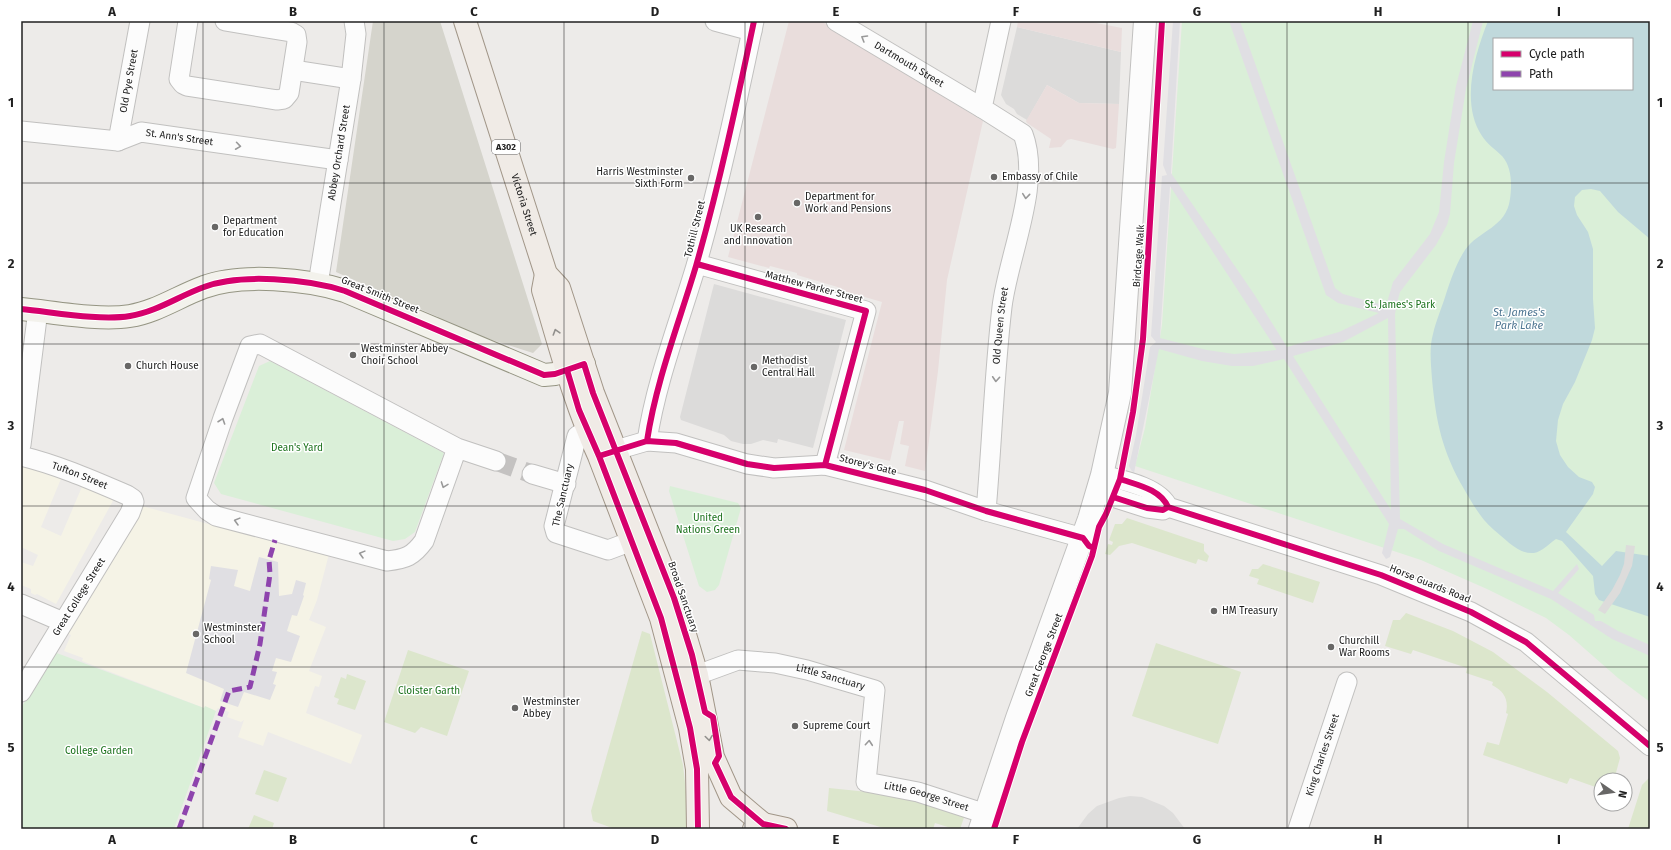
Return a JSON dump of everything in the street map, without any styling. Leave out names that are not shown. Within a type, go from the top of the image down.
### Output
[{"type":"main road","name":"Victoria Street","points":[[465,21],[546,274],[559,288],[575,367]]},
{"type":"main road","name":"Great Smith Street","points":[[30,310],[109,317],[130,316],[150,312],[178,298],[223,281],[286,280],[318,284],[345,291],[534,372],[544,375],[555,374],[575,367]]},
{"type":"main road","name":"Broad Sanctuary","points":[[575,367],[575,400],[587,430],[607,453],[632,541],[661,618],[690,728],[697,769],[698,829]]},
{"type":"main road","name":"Broad Sanctuary","points":[[575,367],[607,453],[674,598],[697,675],[705,712],[710,747],[721,777],[731,797],[759,827]]},
{"type":"main road","name":"A302","points":[[759,827],[786,829]]},
{"type":"street","name":"Old Pye Street","points":[[118,141],[140,21]]},
{"type":"street","points":[[188,21],[179,79],[188,86],[284,100],[289,93],[297,42],[296,35],[291,32],[225,21]]},
{"type":"street","name":"Abbey Orchard Street","points":[[318,284],[351,79],[356,34],[354,21]]},
{"type":"street","points":[[714,21],[753,26]]},
{"type":"street","name":"Dartmouth Street","points":[[836,21],[1023,134],[1026,143]]},
{"type":"street","points":[[982,108],[1000,21]]},
{"type":"street","name":"Birdcage Walk","points":[[1099,483],[1120,393],[1145,21]]},
{"type":"street","name":"Tothill Street","points":[[647,441],[649,425],[660,383],[696,264],[729,136],[753,26]]},
{"type":"street","points":[[293,70],[351,79]]},
{"type":"street","name":"St. Ann's Street","points":[[21,131],[118,141],[141,132],[338,160]]},
{"type":"street","name":"Old Queen Street","points":[[986,511],[1002,306],[1024,210],[1028,176],[1028,155],[1026,143]]},
{"type":"street","name":"Matthew Parker Street","points":[[696,264],[866,311],[825,465]]},
{"type":"street","points":[[21,445],[30,310]]},
{"type":"street","points":[[457,448],[424,541],[415,552],[402,560],[387,561],[216,516],[207,510],[196,498],[223,418],[250,346],[260,344],[457,448],[496,462]]},
{"type":"street","name":"The Sanctuary","points":[[587,430],[577,436],[566,484],[554,526],[556,533],[608,550],[632,541]]},
{"type":"street","name":"Storey's Gate","points":[[607,453],[647,441],[676,443],[747,464],[779,469],[825,465],[925,490],[986,511],[1083,538]]},
{"type":"street","name":"Tufton Street","points":[[21,456],[47,463],[79,475],[127,495],[133,498],[134,502]]},
{"type":"street","points":[[532,474],[566,484]]},
{"type":"street","name":"Horse Guards Road","points":[[1099,483],[1147,508],[1163,510],[1168,507],[1381,575],[1471,612],[1526,642],[1650,746]]},
{"type":"street","name":"Great George Street","points":[[983,822],[1017,718],[1083,538],[1099,483]]},
{"type":"street","name":"Great College Street","points":[[21,692],[130,513],[134,502]]},
{"type":"street","points":[[21,604],[63,622]]},
{"type":"street","name":"Little Sanctuary","points":[[697,675],[738,660],[774,663],[807,670],[875,690],[866,782]]},
{"type":"street","name":"King Charles Street","points":[[1298,829],[1347,682]]},
{"type":"street","name":"Little George Street","points":[[866,782],[918,792],[983,822]]},
{"type":"shaded area","points":[[373,21],[440,21],[542,344],[533,353],[436,322],[438,317],[336,272]]},
{"type":"shaded area","points":[[789,21],[821,21],[983,121],[947,280],[938,371],[925,471],[905,466],[909,446],[900,444],[904,421],[899,421],[890,461],[844,450],[882,302],[797,275],[797,273],[770,266],[769,268],[728,257]]},
{"type":"shaded area","points":[[1018,21],[1086,21],[1122,28],[1121,52],[1017,27]]},
{"type":"shaded area","points":[[1173,21],[1180,21],[1171,173],[1254,294],[1287,347],[1339,332],[1379,313],[1338,303],[1326,295],[1229,21],[1240,21],[1335,288],[1343,294],[1386,306],[1393,282],[1430,234],[1439,212],[1444,162],[1456,86],[1473,21],[1483,21],[1466,89],[1454,163],[1450,214],[1447,225],[1436,245],[1400,292],[1395,314],[1400,519],[1443,544],[1553,591],[1577,564],[1579,569],[1558,593],[1594,615],[1595,621],[1601,621],[1618,631],[1650,645],[1650,656],[1612,639],[1551,599],[1439,551],[1404,529],[1398,529],[1390,557],[1386,559],[1382,553],[1389,524],[1284,359],[1253,366],[1232,366],[1202,361],[1159,349],[1134,473],[1131,470],[1129,466],[1136,435],[1150,347],[1156,342],[1151,336],[1162,176],[1167,175],[1163,165]],"holes":[[[1170,186],[1276,349],[1276,350],[1234,354],[1207,350],[1160,338]],[[1388,318],[1391,510],[1293,356],[1343,342]]]},
{"type":"shaded area","points":[[1017,27],[1121,52],[1119,104],[1079,103],[1047,85],[1027,120],[1017,114],[1014,109],[1006,104],[1001,95]]},
{"type":"shaded area","points":[[1047,85],[1079,103],[1119,104],[1116,148],[1113,149],[1071,139],[1067,140],[1061,147],[1049,148],[1051,139],[1026,121]]},
{"type":"shaded area","name":"Methodist Central Hall","points":[[714,284],[846,320],[813,448],[778,439],[777,443],[763,440],[751,444],[743,444],[731,441],[724,435],[681,420],[680,417]]},
{"type":"shaded area","points":[[21,460],[63,474],[41,527],[61,536],[84,482],[114,499],[56,604],[37,594],[35,595],[31,593],[31,589],[21,585],[21,562],[33,566],[38,555],[21,547]]},
{"type":"shaded area","name":"Westminster School","points":[[142,506],[271,541],[273,540],[329,554],[317,600],[309,620],[326,627],[309,671],[322,676],[319,687],[315,686],[306,713],[362,735],[351,764],[268,732],[263,746],[238,737],[244,720],[241,722],[227,717],[229,712],[218,708],[216,711],[205,707],[204,708],[82,661],[83,658],[64,651],[71,635],[65,633]]},
{"type":"shaded area","points":[[259,557],[278,562],[279,596],[292,594],[296,580],[306,583],[304,596],[297,616],[292,615],[287,631],[300,636],[291,662],[276,658],[272,671],[277,672],[273,684],[276,685],[270,700],[244,692],[238,707],[220,701],[224,689],[186,673],[211,580],[209,579],[211,566],[238,570],[234,586],[250,591]]},
{"type":"shaded area","points":[[1130,796],[1142,797],[1164,806],[1173,813],[1185,829],[1077,829],[1088,814],[1097,806],[1119,798]]},
{"type":"green space","name":"St. James's Park","points":[[1182,21],[1650,21],[1650,702],[1618,678],[1569,635],[1546,618],[1487,589],[1421,560],[1135,466],[1145,428],[1162,325]]},
{"type":"green space","name":"Dean's Yard","points":[[270,361],[444,453],[415,532],[405,539],[393,541],[221,494],[214,483],[259,366]]},
{"type":"green space","name":"United Nations Green","points":[[670,486],[738,503],[741,508],[719,585],[715,590],[707,592],[699,586],[669,491]]},
{"type":"green space","points":[[1127,518],[1204,544],[1204,551],[1209,556],[1207,562],[1198,559],[1196,564],[1132,543],[1119,546],[1110,555],[1105,554],[1108,544],[1112,545],[1113,542],[1109,540],[1115,524],[1122,524]]},
{"type":"green space","points":[[1263,564],[1320,582],[1313,603],[1257,584],[1259,579],[1249,576],[1252,569],[1258,569]]},
{"type":"green space","points":[[1406,613],[1453,631],[1493,652],[1547,692],[1618,751],[1620,758],[1616,772],[1593,772],[1593,786],[1570,778],[1567,784],[1483,755],[1487,742],[1499,745],[1508,714],[1506,713],[1507,704],[1505,696],[1500,690],[1492,685],[1493,682],[1466,673],[1467,668],[1413,650],[1411,654],[1385,646],[1393,620],[1400,620]]},
{"type":"green space","points":[[642,631],[650,634],[683,765],[690,829],[615,829],[593,821],[591,811]]},
{"type":"green space","points":[[1156,643],[1241,672],[1218,744],[1132,716]]},
{"type":"green space","name":"Cloister Garth","points":[[408,650],[469,671],[447,736],[421,727],[415,733],[384,722]]},
{"type":"green space","name":"College Garden","points":[[54,652],[204,708],[205,706],[216,711],[174,829],[21,829],[21,708]]},
{"type":"green space","points":[[347,674],[366,681],[355,710],[337,704],[339,699],[334,697],[341,677],[346,679]]},
{"type":"green space","points":[[264,770],[287,778],[278,802],[255,794]]},
{"type":"green space","points":[[1650,777],[1650,829],[1628,829],[1642,785]]},
{"type":"green space","points":[[829,788],[897,795],[966,812],[960,829],[954,829],[935,823],[933,829],[887,829],[827,811]]},
{"type":"green space","points":[[254,815],[274,823],[272,829],[248,829]]},
{"type":"water","name":"St. James's Park Lake","points":[[1488,21],[1650,21],[1650,239],[1618,212],[1600,191],[1591,189],[1582,190],[1575,197],[1574,206],[1577,215],[1588,232],[1593,249],[1593,299],[1595,328],[1592,340],[1575,382],[1563,404],[1558,420],[1556,441],[1560,455],[1568,467],[1579,477],[1592,482],[1595,487],[1593,494],[1566,532],[1602,566],[1616,551],[1650,556],[1650,617],[1599,600],[1595,594],[1593,576],[1562,541],[1556,539],[1543,549],[1536,552],[1523,552],[1494,530],[1481,516],[1456,475],[1441,436],[1431,368],[1431,345],[1434,329],[1456,266],[1462,255],[1471,243],[1498,223],[1507,209],[1511,194],[1511,182],[1508,165],[1502,156],[1482,136],[1475,123],[1471,94],[1472,78],[1478,48]]},
{"type":"pier","points":[[1626,545],[1635,546],[1632,566],[1620,593],[1605,614],[1598,610],[1612,590],[1620,575],[1624,564]]},
{"type":"tunnel","points":[[496,461],[532,474]]},
{"type":"marked path","points":[[179,829],[229,691],[250,687],[260,644],[270,574],[269,560],[275,540]]},
{"type":"cycle path","points":[[647,441],[656,396],[668,352],[696,266],[720,175],[754,21]]},
{"type":"cycle path","points":[[994,829],[1022,742],[1092,556],[1099,527],[1106,514],[1120,479],[1133,412],[1143,339],[1162,21]]},
{"type":"cycle path","points":[[697,264],[866,311],[825,465]]},
{"type":"cycle path","points":[[21,309],[90,317],[130,316],[149,311],[204,287],[219,283],[236,280],[274,279],[312,283],[345,291],[544,375],[555,374],[584,364],[593,393],[674,598],[692,655],[705,712],[713,717],[719,756],[715,763],[731,797],[763,824],[786,829]]},
{"type":"cycle path","points":[[567,370],[579,410],[599,456],[661,618],[690,728],[697,769],[698,829]]},
{"type":"cycle path","points":[[599,456],[647,441],[676,443],[747,464],[774,468],[825,465],[925,490],[986,511],[1083,538],[1089,546],[1094,548]]},
{"type":"cycle path","points":[[1120,479],[1147,488],[1154,492],[1160,496],[1168,507],[1381,575],[1471,612],[1526,642],[1650,746]]},
{"type":"cycle path","points":[[1113,497],[1147,508],[1163,510],[1168,507]]},
{"type":"place","name":"Embassy of Chile","points":[[994,177]]},
{"type":"place","name":"Harris Westminster Sixth Form","points":[[691,178]]},
{"type":"place","name":"Department for Work and Pensions","points":[[797,203]]},
{"type":"place","name":"UK Research and Innovation","points":[[758,217]]},
{"type":"place","name":"Department for Education","points":[[215,227]]},
{"type":"place","name":"Westminster Abbey Choir School","points":[[353,355]]},
{"type":"place","name":"Church House","points":[[128,366]]},
{"type":"place","name":"Methodist Central Hall","points":[[754,367]]},
{"type":"place","name":"HM Treasury","points":[[1214,611]]},
{"type":"place","name":"Westminster School","points":[[196,634]]},
{"type":"place","name":"Churchill War Rooms","points":[[1331,647]]},
{"type":"place","name":"Westminster Abbey","points":[[515,708]]},
{"type":"place","name":"Supreme Court","points":[[795,726]]}]
